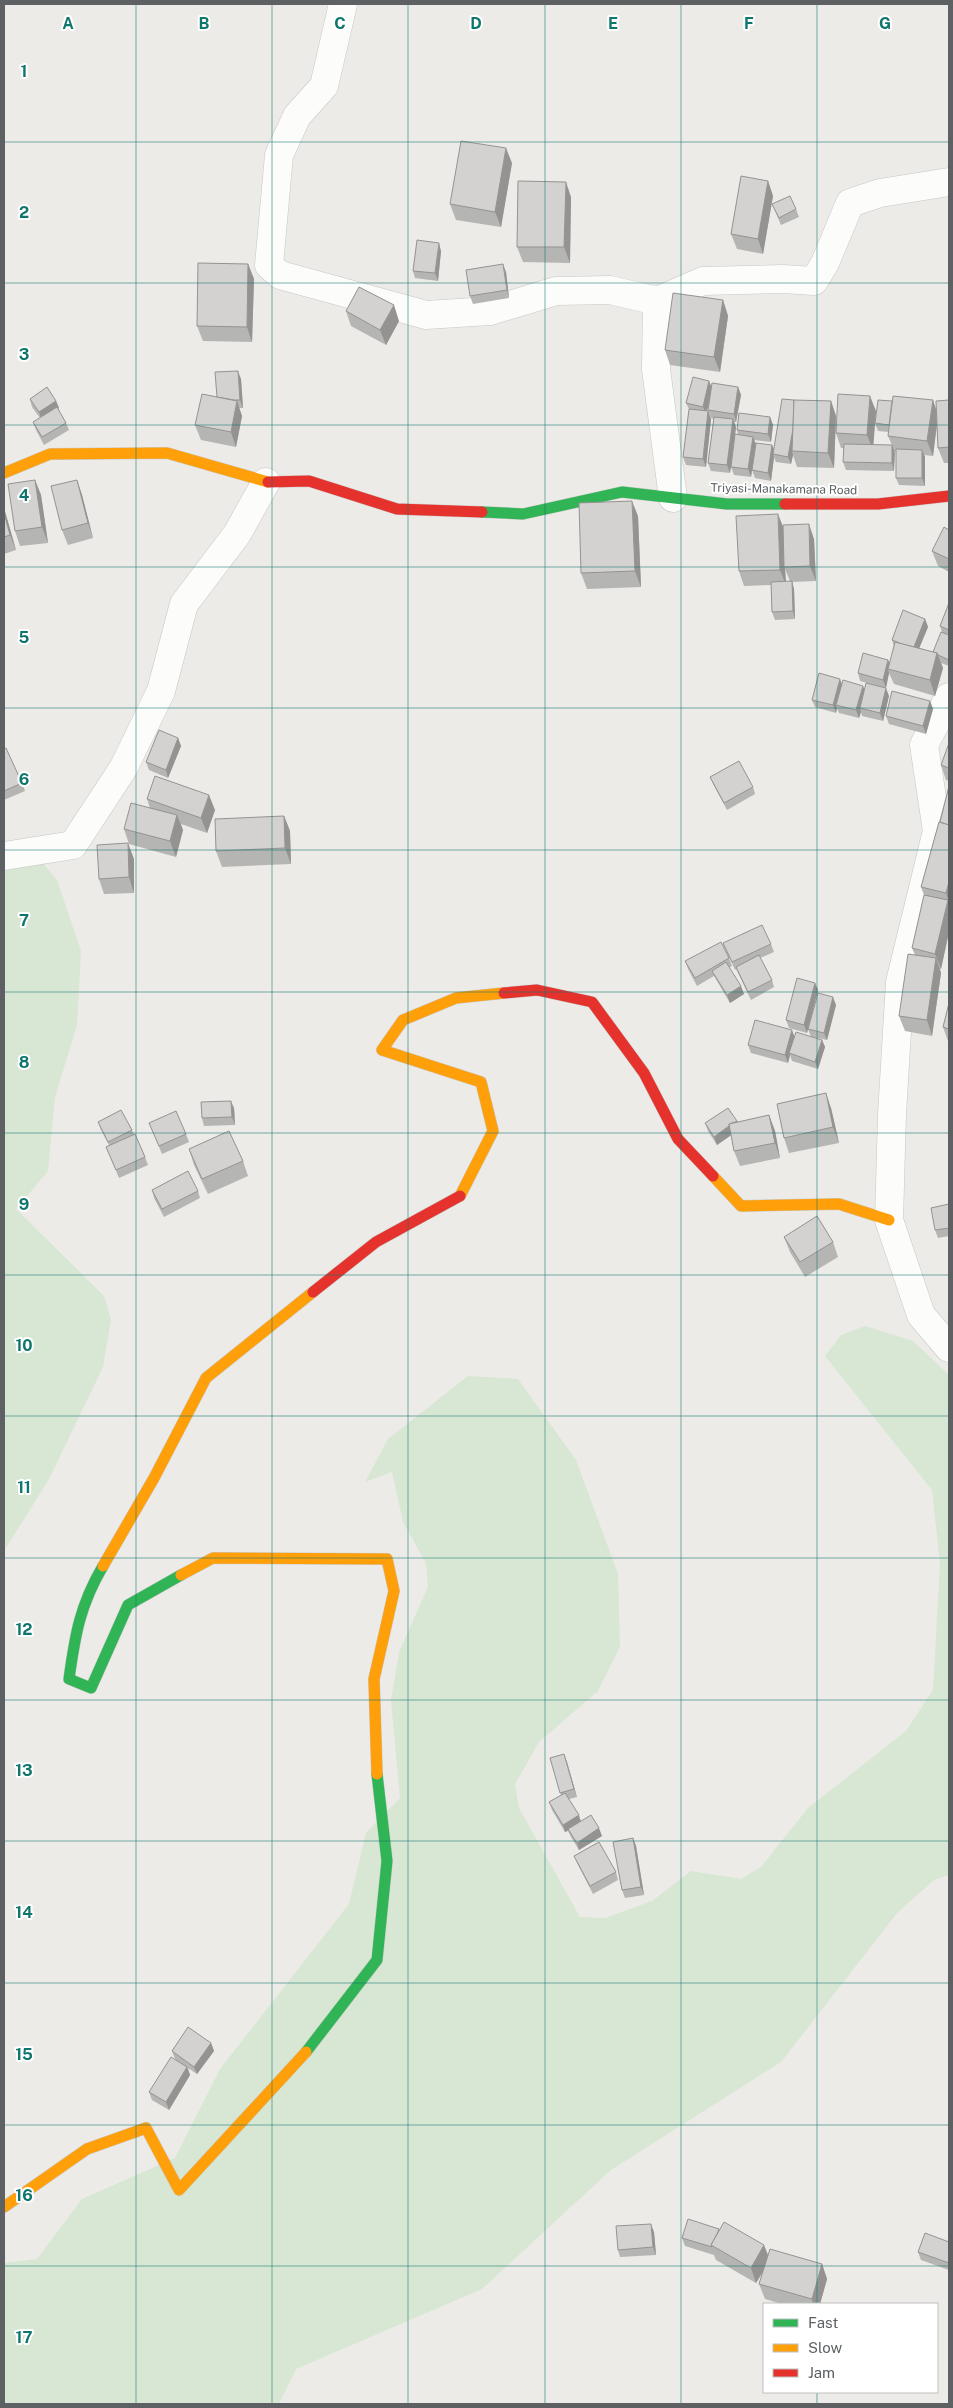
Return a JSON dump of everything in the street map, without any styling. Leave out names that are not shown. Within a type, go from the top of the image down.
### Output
[{"type":"street","points":[[344,4],[324,86],[297,116],[279,155],[269,265],[280,276],[426,315],[490,311],[556,291],[610,290],[657,301],[703,281],[784,279],[814,281],[825,263],[850,203],[880,193],[949,182]]},
{"type":"street","points":[[657,301],[656,368],[673,498]]},
{"type":"street","name":"Triyasi-Manakamana Road","points":[[4,473],[50,454],[168,453],[266,482],[309,481],[397,509],[523,514],[622,492],[727,504],[878,504],[949,496]]},
{"type":"street","points":[[4,856],[73,845],[124,767],[161,691],[184,604],[237,534],[266,482]]},
{"type":"street","points":[[949,697],[924,745],[937,831],[900,982],[892,1114],[889,1220],[921,1314],[949,1348]]},
{"type":"street","points":[[4,2207],[87,2148],[146,2128],[179,2190],[319,2037],[377,1960],[386,1861],[376,1768],[374,1679],[394,1591],[388,1559],[213,1558],[128,1605],[91,1688],[69,1679],[75,1632],[90,1588],[149,1486],[206,1378],[376,1242],[460,1196],[493,1131],[481,1082],[382,1050],[403,1020],[456,998],[537,990],[592,1002],[644,1073],[678,1139],[741,1206],[839,1204],[889,1220]]},
{"type":"green space","points":[[4,861],[41,861],[57,880],[81,951],[77,1025],[55,1097],[48,1171],[16,1209],[104,1296],[111,1320],[103,1367],[49,1479],[4,1551]]},
{"type":"green space","points":[[865,1326],[913,1341],[949,1375],[949,1875],[934,1880],[898,1912],[781,2062],[611,2170],[482,2289],[296,2369],[279,2404],[4,2404],[4,2263],[37,2259],[82,2199],[175,2158],[220,2069],[349,1904],[366,1833],[400,1798],[391,1701],[399,1652],[428,1587],[426,1563],[403,1522],[392,1472],[365,1482],[388,1439],[468,1376],[518,1379],[576,1460],[618,1574],[620,1647],[598,1691],[539,1742],[515,1784],[519,1808],[580,1917],[605,1918],[652,1901],[691,1871],[741,1879],[761,1867],[808,1808],[906,1731],[933,1690],[940,1563],[932,1490],[825,1356],[841,1335]]},
{"type":"building","points":[[461,141],[506,148],[495,212],[450,204]]},
{"type":"building","points":[[741,176],[768,181],[758,239],[731,234]]},
{"type":"building","points":[[518,181],[566,182],[564,247],[517,247]]},
{"type":"building","points":[[790,196],[796,209],[779,218],[772,204]]},
{"type":"building","points":[[417,240],[439,243],[435,273],[413,271]]},
{"type":"building","points":[[198,263],[248,264],[247,327],[197,326]]},
{"type":"building","points":[[503,264],[507,290],[470,296],[466,270]]},
{"type":"building","points":[[359,287],[394,305],[380,330],[346,311]]},
{"type":"building","points":[[673,293],[723,300],[714,357],[665,350]]},
{"type":"building","points":[[238,371],[240,400],[217,397],[215,372]]},
{"type":"building","points":[[693,377],[709,381],[703,407],[686,403]]},
{"type":"building","points":[[712,383],[738,387],[734,414],[708,410]]},
{"type":"building","points":[[47,387],[56,401],[39,412],[30,399]]},
{"type":"building","points":[[202,394],[237,401],[231,432],[195,425]]},
{"type":"building","points":[[838,394],[870,396],[867,435],[836,433]]},
{"type":"building","points":[[893,396],[933,400],[927,441],[888,436]]},
{"type":"building","points":[[782,399],[794,400],[793,429],[788,457],[773,454]]},
{"type":"building","points":[[794,400],[831,401],[828,453],[792,451]]},
{"type":"building","points":[[878,400],[892,401],[889,425],[875,423]]},
{"type":"building","points":[[949,400],[949,447],[938,448],[936,401]]},
{"type":"building","points":[[57,407],[66,423],[42,437],[33,422]]},
{"type":"building","points":[[689,409],[708,411],[703,459],[683,457]]},
{"type":"building","points":[[739,413],[770,417],[768,434],[737,430]]},
{"type":"building","points":[[714,417],[733,419],[727,465],[708,463]]},
{"type":"building","points":[[735,434],[753,437],[748,469],[731,467]]},
{"type":"building","points":[[756,443],[772,445],[768,473],[752,470]]},
{"type":"building","points":[[844,444],[892,445],[892,463],[843,462]]},
{"type":"building","points":[[896,449],[922,450],[922,478],[896,478]]},
{"type":"building","points":[[35,480],[42,527],[15,531],[8,484]]},
{"type":"building","points":[[77,480],[88,523],[62,530],[51,486]]},
{"type":"building","points":[[632,501],[635,571],[581,573],[579,503]]},
{"type":"building","points":[[4,513],[10,535],[4,537]]},
{"type":"building","points":[[778,514],[780,570],[739,571],[736,516]]},
{"type":"building","points":[[809,524],[810,566],[784,567],[783,525]]},
{"type":"building","points":[[944,527],[949,530],[949,559],[932,551]]},
{"type":"building","points":[[792,581],[793,611],[772,612],[771,582]]},
{"type":"building","points":[[949,603],[949,630],[940,626]]},
{"type":"building","points":[[903,610],[925,619],[914,647],[892,640]]},
{"type":"building","points":[[941,632],[949,635],[949,660],[933,652]]},
{"type":"building","points":[[895,642],[937,653],[930,680],[888,669]]},
{"type":"building","points":[[863,653],[888,660],[883,680],[858,673]]},
{"type":"building","points":[[819,673],[840,679],[833,705],[812,700]]},
{"type":"building","points":[[843,680],[863,686],[856,710],[836,705]]},
{"type":"building","points":[[866,683],[886,688],[880,713],[860,708]]},
{"type":"building","points":[[892,691],[930,701],[923,726],[886,716]]},
{"type":"building","points":[[159,730],[178,738],[166,770],[146,762]]},
{"type":"building","points":[[949,743],[949,768],[941,765]]},
{"type":"building","points":[[6,748],[22,783],[4,791],[4,749]]},
{"type":"building","points":[[739,761],[753,787],[724,803],[710,777]]},
{"type":"building","points":[[155,776],[209,795],[201,818],[147,799]]},
{"type":"building","points":[[949,786],[949,825],[940,822]]},
{"type":"building","points":[[131,803],[177,815],[170,841],[124,829]]},
{"type":"building","points":[[284,816],[285,848],[216,851],[215,819]]},
{"type":"building","points":[[939,822],[949,825],[949,882],[946,893],[921,887]]},
{"type":"building","points":[[128,843],[129,877],[99,879],[97,845]]},
{"type":"building","points":[[924,895],[948,900],[935,954],[912,948]]},
{"type":"building","points":[[762,925],[771,944],[732,962],[723,943]]},
{"type":"building","points":[[721,942],[729,958],[695,978],[685,961]]},
{"type":"building","points":[[908,954],[936,958],[927,1020],[899,1016]]},
{"type":"building","points":[[759,955],[772,980],[748,992],[736,967]]},
{"type":"building","points":[[726,962],[741,986],[727,995],[712,971]]},
{"type":"building","points":[[797,978],[815,983],[804,1025],[786,1020]]},
{"type":"building","points":[[818,993],[833,997],[824,1033],[808,1029]]},
{"type":"building","points":[[949,1003],[949,1029],[943,1027]]},
{"type":"building","points":[[755,1020],[792,1030],[785,1055],[748,1045]]},
{"type":"building","points":[[796,1032],[822,1040],[815,1062],[789,1053]]},
{"type":"building","points":[[826,1093],[833,1127],[784,1138],[777,1104]]},
{"type":"building","points":[[231,1101],[232,1117],[202,1118],[201,1102]]},
{"type":"building","points":[[728,1108],[737,1121],[729,1124],[729,1126],[714,1137],[705,1123]]},
{"type":"building","points":[[121,1110],[132,1130],[108,1142],[98,1122]]},
{"type":"building","points":[[176,1111],[186,1134],[159,1146],[149,1123]]},
{"type":"building","points":[[769,1115],[775,1143],[734,1151],[729,1124]]},
{"type":"building","points":[[229,1131],[243,1161],[202,1179],[189,1149]]},
{"type":"building","points":[[135,1134],[145,1157],[116,1170],[106,1147]]},
{"type":"building","points":[[188,1171],[198,1191],[162,1209],[152,1190]]},
{"type":"building","points":[[949,1204],[949,1228],[935,1230],[931,1208]]},
{"type":"building","points":[[817,1216],[833,1242],[800,1262],[784,1237]]},
{"type":"building","points":[[564,1754],[574,1789],[560,1793],[550,1758]]},
{"type":"building","points":[[565,1793],[579,1815],[563,1825],[549,1802]]},
{"type":"building","points":[[591,1815],[599,1828],[577,1843],[568,1829]]},
{"type":"building","points":[[633,1838],[641,1887],[622,1890],[613,1842]]},
{"type":"building","points":[[599,1842],[616,1872],[590,1886],[574,1856]]},
{"type":"building","points":[[188,2027],[211,2043],[194,2067],[172,2051]]},
{"type":"building","points":[[171,2057],[187,2067],[166,2102],[149,2092]]},
{"type":"building","points":[[688,2219],[719,2229],[711,2245],[712,2247],[682,2238]]},
{"type":"building","points":[[724,2222],[764,2245],[751,2268],[711,2245]]},
{"type":"building","points":[[651,2224],[653,2247],[618,2250],[616,2226]]},
{"type":"building","points":[[925,2233],[949,2242],[949,2263],[918,2252]]},
{"type":"building","points":[[770,2249],[822,2264],[812,2299],[759,2284]]},
{"type":"traffic: fast","points":[[482,512],[523,514],[622,492],[727,504],[785,504]]},
{"type":"traffic: fast","points":[[103,1566],[84,1607],[69,1679],[91,1688],[128,1605],[181,1575]]},
{"type":"traffic: fast","points":[[306,2052],[377,1960],[387,1861],[377,1774]]},
{"type":"traffic: slow","points":[[4,473],[50,454],[167,453],[268,482]]},
{"type":"traffic: slow","points":[[460,1196],[493,1131],[481,1082],[382,1050],[403,1020],[456,998],[504,993]]},
{"type":"traffic: slow","points":[[713,1176],[741,1206],[839,1204],[889,1220]]},
{"type":"traffic: slow","points":[[103,1566],[154,1478],[206,1378],[313,1292]]},
{"type":"traffic: slow","points":[[181,1575],[213,1558],[387,1559],[394,1591],[374,1679],[377,1774]]},
{"type":"traffic: slow","points":[[4,2207],[87,2149],[146,2128],[179,2190],[306,2052]]},
{"type":"traffic: jam","points":[[268,482],[309,481],[397,509],[482,512]]},
{"type":"traffic: jam","points":[[785,504],[878,504],[949,496]]},
{"type":"traffic: jam","points":[[504,993],[537,990],[592,1002],[644,1073],[678,1139],[713,1176]]},
{"type":"traffic: jam","points":[[313,1292],[376,1242],[460,1196]]}]
